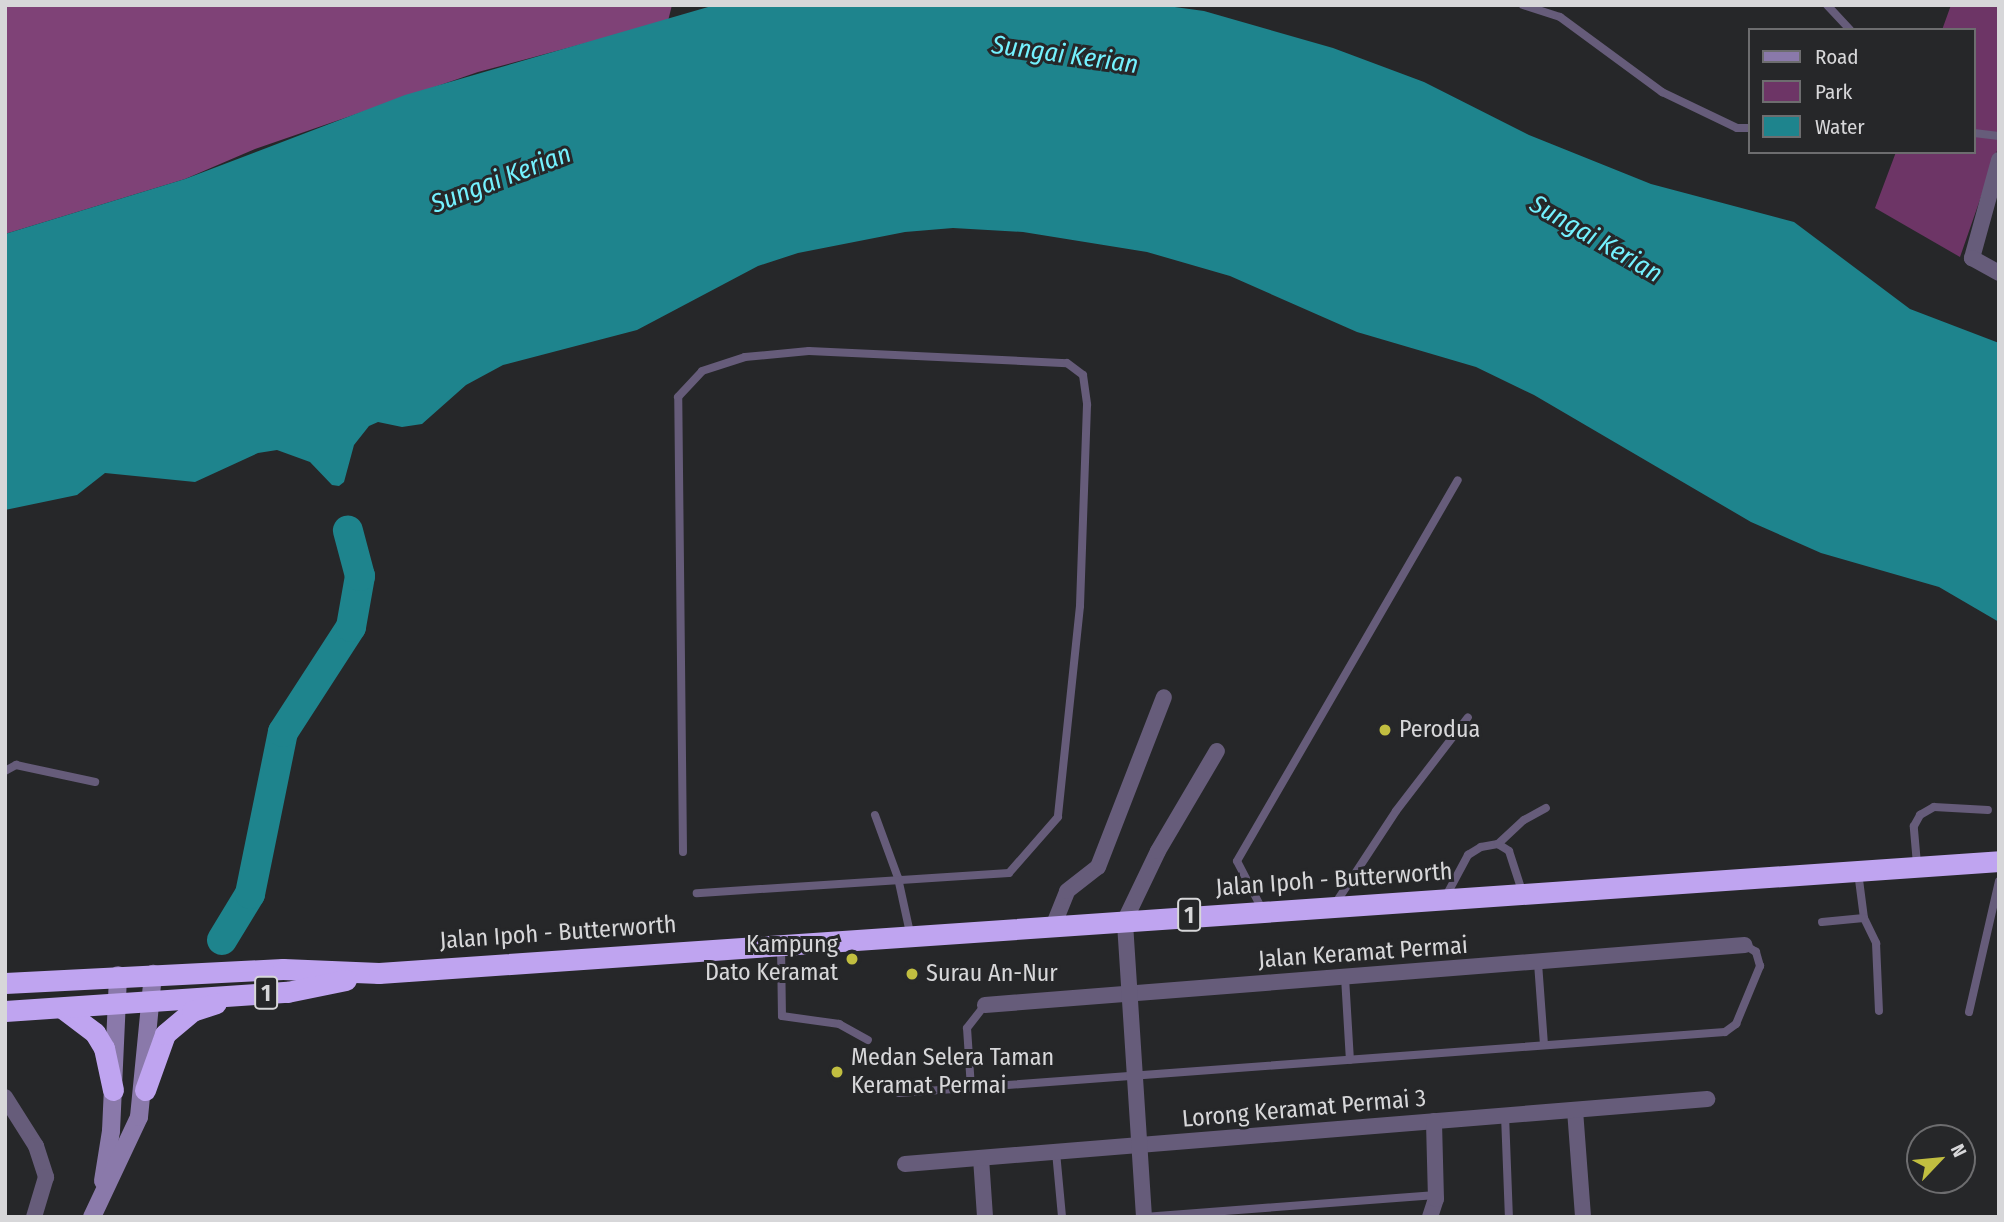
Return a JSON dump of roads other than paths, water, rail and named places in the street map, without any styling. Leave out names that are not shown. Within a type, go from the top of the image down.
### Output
[{"type":"highway","name":"Jalan Ipoh - Butterworth","points":[[5,983],[118,975],[283,969],[379,973],[910,933],[1999,861]]},
{"type":"highway","name":"Jalan Ipoh - Butterworth","points":[[5,1011],[287,992],[379,973]]},
{"type":"highway","points":[[145,1090],[165,1034],[192,1011],[287,992]]},
{"type":"highway","points":[[62,1009],[95,1032],[104,1048],[114,1090]]},
{"type":"street","points":[[1999,160],[1972,258],[1999,273]]},
{"type":"street","points":[[1054,924],[1067,891],[1098,867],[1164,697]]},
{"type":"street","points":[[1144,1217],[1125,919],[1152,861],[1217,751]]},
{"type":"street","name":"Jalan Keramat Permai","points":[[985,1005],[1745,945]]},
{"type":"street","points":[[92,1217],[128,1143],[145,1090],[153,974]]},
{"type":"street","points":[[101,1194],[114,1090],[118,975]]},
{"type":"street","points":[[5,1097],[36,1146],[46,1177],[34,1217]]},
{"type":"street","name":"Lorong Keramat Permai 3","points":[[905,1164],[1707,1099]]},
{"type":"street","points":[[1575,1110],[1583,1217]]},
{"type":"street","points":[[1430,1217],[1436,1195],[1434,1121]]},
{"type":"street","points":[[981,1158],[985,1217]]},
{"type":"lane","points":[[1523,5],[1560,17],[1662,92],[1738,128],[1748,128]]},
{"type":"lane","points":[[1827,5],[1848,28]]},
{"type":"lane","points":[[1976,133],[1999,136]]},
{"type":"lane","points":[[683,852],[678,397],[702,371],[745,357],[809,351],[1067,363],[1083,375],[1086,471],[1080,606],[1058,817],[1009,873],[898,878],[697,893]]},
{"type":"lane","points":[[1263,911],[1237,861],[1458,480]]},
{"type":"lane","points":[[1333,906],[1396,811],[1468,717]]},
{"type":"lane","points":[[5,771],[16,765],[95,782]]},
{"type":"lane","points":[[1917,867],[1914,826],[1920,815],[1934,807],[1988,810]]},
{"type":"lane","points":[[1445,899],[1468,855],[1481,846],[1499,844],[1524,820],[1546,808]]},
{"type":"lane","points":[[875,814],[898,878],[910,933]]},
{"type":"lane","points":[[1499,844],[1510,852],[1523,894]]},
{"type":"lane","points":[[1857,872],[1864,918],[1876,943],[1879,1011]]},
{"type":"lane","points":[[1969,1012],[1999,881]]},
{"type":"lane","points":[[1822,922],[1864,918]]},
{"type":"lane","points":[[782,943],[782,1016],[839,1024],[868,1041]]},
{"type":"lane","points":[[899,1093],[1725,1032],[1735,1024],[1760,966],[1756,952],[1745,945]]},
{"type":"lane","points":[[1538,963],[1544,1045]]},
{"type":"lane","points":[[1345,978],[1350,1060]]},
{"type":"lane","points":[[971,1088],[967,1028],[985,1005]]},
{"type":"lane","points":[[1505,1115],[1509,1217]]},
{"type":"lane","points":[[1056,1152],[1062,1217]]},
{"type":"lane","points":[[1144,1217],[1436,1195]]},
{"type":"water","name":"Sungai Kerian","points":[[715,5],[1160,5],[1204,11],[1333,48],[1424,82],[1529,135],[1651,184],[1794,222],[1910,309],[1999,343],[1999,622],[1939,587],[1821,553],[1751,522],[1534,395],[1476,367],[1357,332],[1230,276],[1147,252],[1023,232],[953,228],[905,232],[798,253],[758,266],[637,330],[503,365],[466,385],[422,424],[402,427],[378,422],[369,426],[354,445],[344,482],[339,486],[332,485],[310,462],[277,450],[258,453],[195,482],[105,473],[77,495],[5,510],[5,234],[185,179],[405,95]]},
{"type":"waterway","points":[[222,940],[250,894],[283,732],[351,627],[360,576],[348,531]]},
{"type":"place","name":"Perodua","points":[[1385,730]]},
{"type":"place","name":"Kampung Dato Keramat","points":[[852,959]]},
{"type":"place","name":"Surau An-Nur","points":[[912,974]]},
{"type":"place","name":"Medan Selera Taman Keramat Permai","points":[[837,1072]]}]
